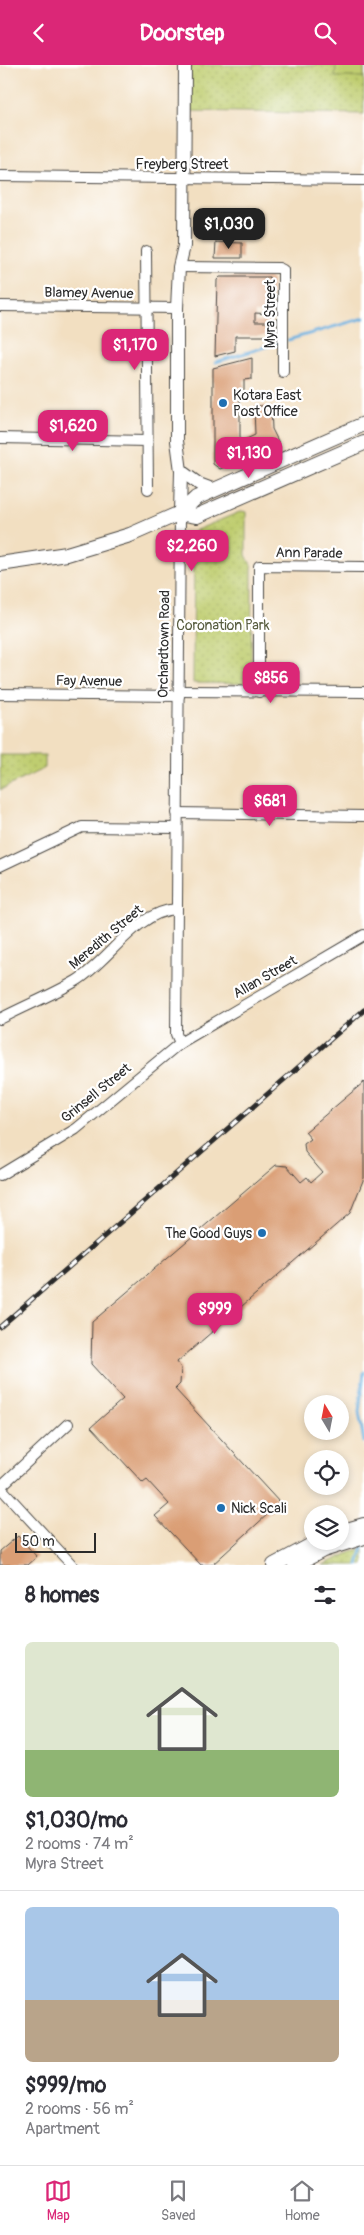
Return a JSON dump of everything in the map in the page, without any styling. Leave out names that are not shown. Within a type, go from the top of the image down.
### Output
[{"type":"main road","points":[[0,564],[67,554],[130,535],[180,513],[196,497],[364,423]]},
{"type":"main road","points":[[180,513],[197,516],[364,443]]},
{"type":"main road","points":[[295,1565],[354,1533]]},
{"type":"main road","points":[[274,1565],[304,1549]]},
{"type":"street","name":"Orchardtown Road","points":[[180,1043],[176,1034],[181,471],[177,441],[177,308],[179,267],[184,246],[185,65]]},
{"type":"street","name":"Freyberg Street","points":[[0,176],[364,179]]},
{"type":"street","points":[[146,251],[148,307],[148,489]]},
{"type":"street","name":"Myra Street","points":[[179,267],[279,268],[283,270],[283,372]]},
{"type":"street","name":"Blamey Avenue","points":[[0,306],[177,308]]},
{"type":"street","points":[[0,438],[147,441]]},
{"type":"street","points":[[181,471],[198,484],[215,490]]},
{"type":"street","name":"Ann Parade","points":[[259,691],[259,566],[364,567]]},
{"type":"street","name":"Fay Avenue","points":[[0,694],[259,691],[364,692]]},
{"type":"street","points":[[177,813],[364,816]]},
{"type":"street","points":[[0,866],[82,827],[177,828]]},
{"type":"street","name":"Meredith Street","points":[[0,1019],[77,980],[150,916],[166,909],[177,909]]},
{"type":"street","name":"Allan Street","points":[[180,1043],[349,946],[364,935]]},
{"type":"street","name":"Grinsell Street","points":[[0,1175],[76,1129],[180,1043]]},
{"type":"street","points":[[68,1424],[0,1487],[72,1565]]},
{"type":"green space","points":[[185,65],[364,65],[364,114],[185,111]]},
{"type":"green space","points":[[336,65],[364,65],[364,77],[335,77]]},
{"type":"green space","name":"Coronation Park","points":[[242,511],[246,512],[246,555],[252,567],[251,684],[193,683],[194,531]]},
{"type":"green space","points":[[0,755],[45,755],[45,768],[0,790]]},
{"type":"green space","points":[[364,1549],[364,1565],[323,1565],[352,1552]]},
{"type":"building","points":[[216,242],[242,243],[242,258],[215,258]]},
{"type":"building","points":[[220,277],[269,277],[272,280],[272,314],[255,313],[255,322],[272,322],[272,336],[235,336],[235,351],[215,356],[217,280]]},
{"type":"building","points":[[252,358],[252,379],[244,380],[244,395],[240,395],[240,442],[255,435],[254,406],[271,406],[272,429],[279,443],[220,469],[213,464],[213,368]]},
{"type":"building","points":[[364,1082],[364,1178],[350,1213],[177,1362],[181,1368],[180,1384],[175,1389],[280,1503],[212,1565],[201,1565],[155,1516],[169,1504],[147,1480],[143,1483],[91,1427],[123,1399],[91,1364],[92,1322],[276,1165],[287,1166],[301,1182],[307,1177],[311,1182],[322,1172],[305,1152],[304,1144],[311,1139],[305,1132]]},
{"type":"building","points":[[18,1536],[37,1557],[28,1565],[0,1565],[0,1551]]},
{"type":"waterway","points":[[288,340],[364,318]]},
{"type":"waterway","points":[[216,362],[278,343]]},
{"type":"waterway","points":[[364,1372],[359,1412],[364,1442]]},
{"type":"waterway","points":[[358,1565],[363,1547]]},
{"type":"railway","points":[[0,1327],[364,1010]]},
{"type":"place","name":"Kotara East Post Office","points":[[223,403]]},
{"type":"place","name":"The Good Guys","points":[[262,1233]]},
{"type":"place","name":"Nick Scali","points":[[221,1508]]}]
